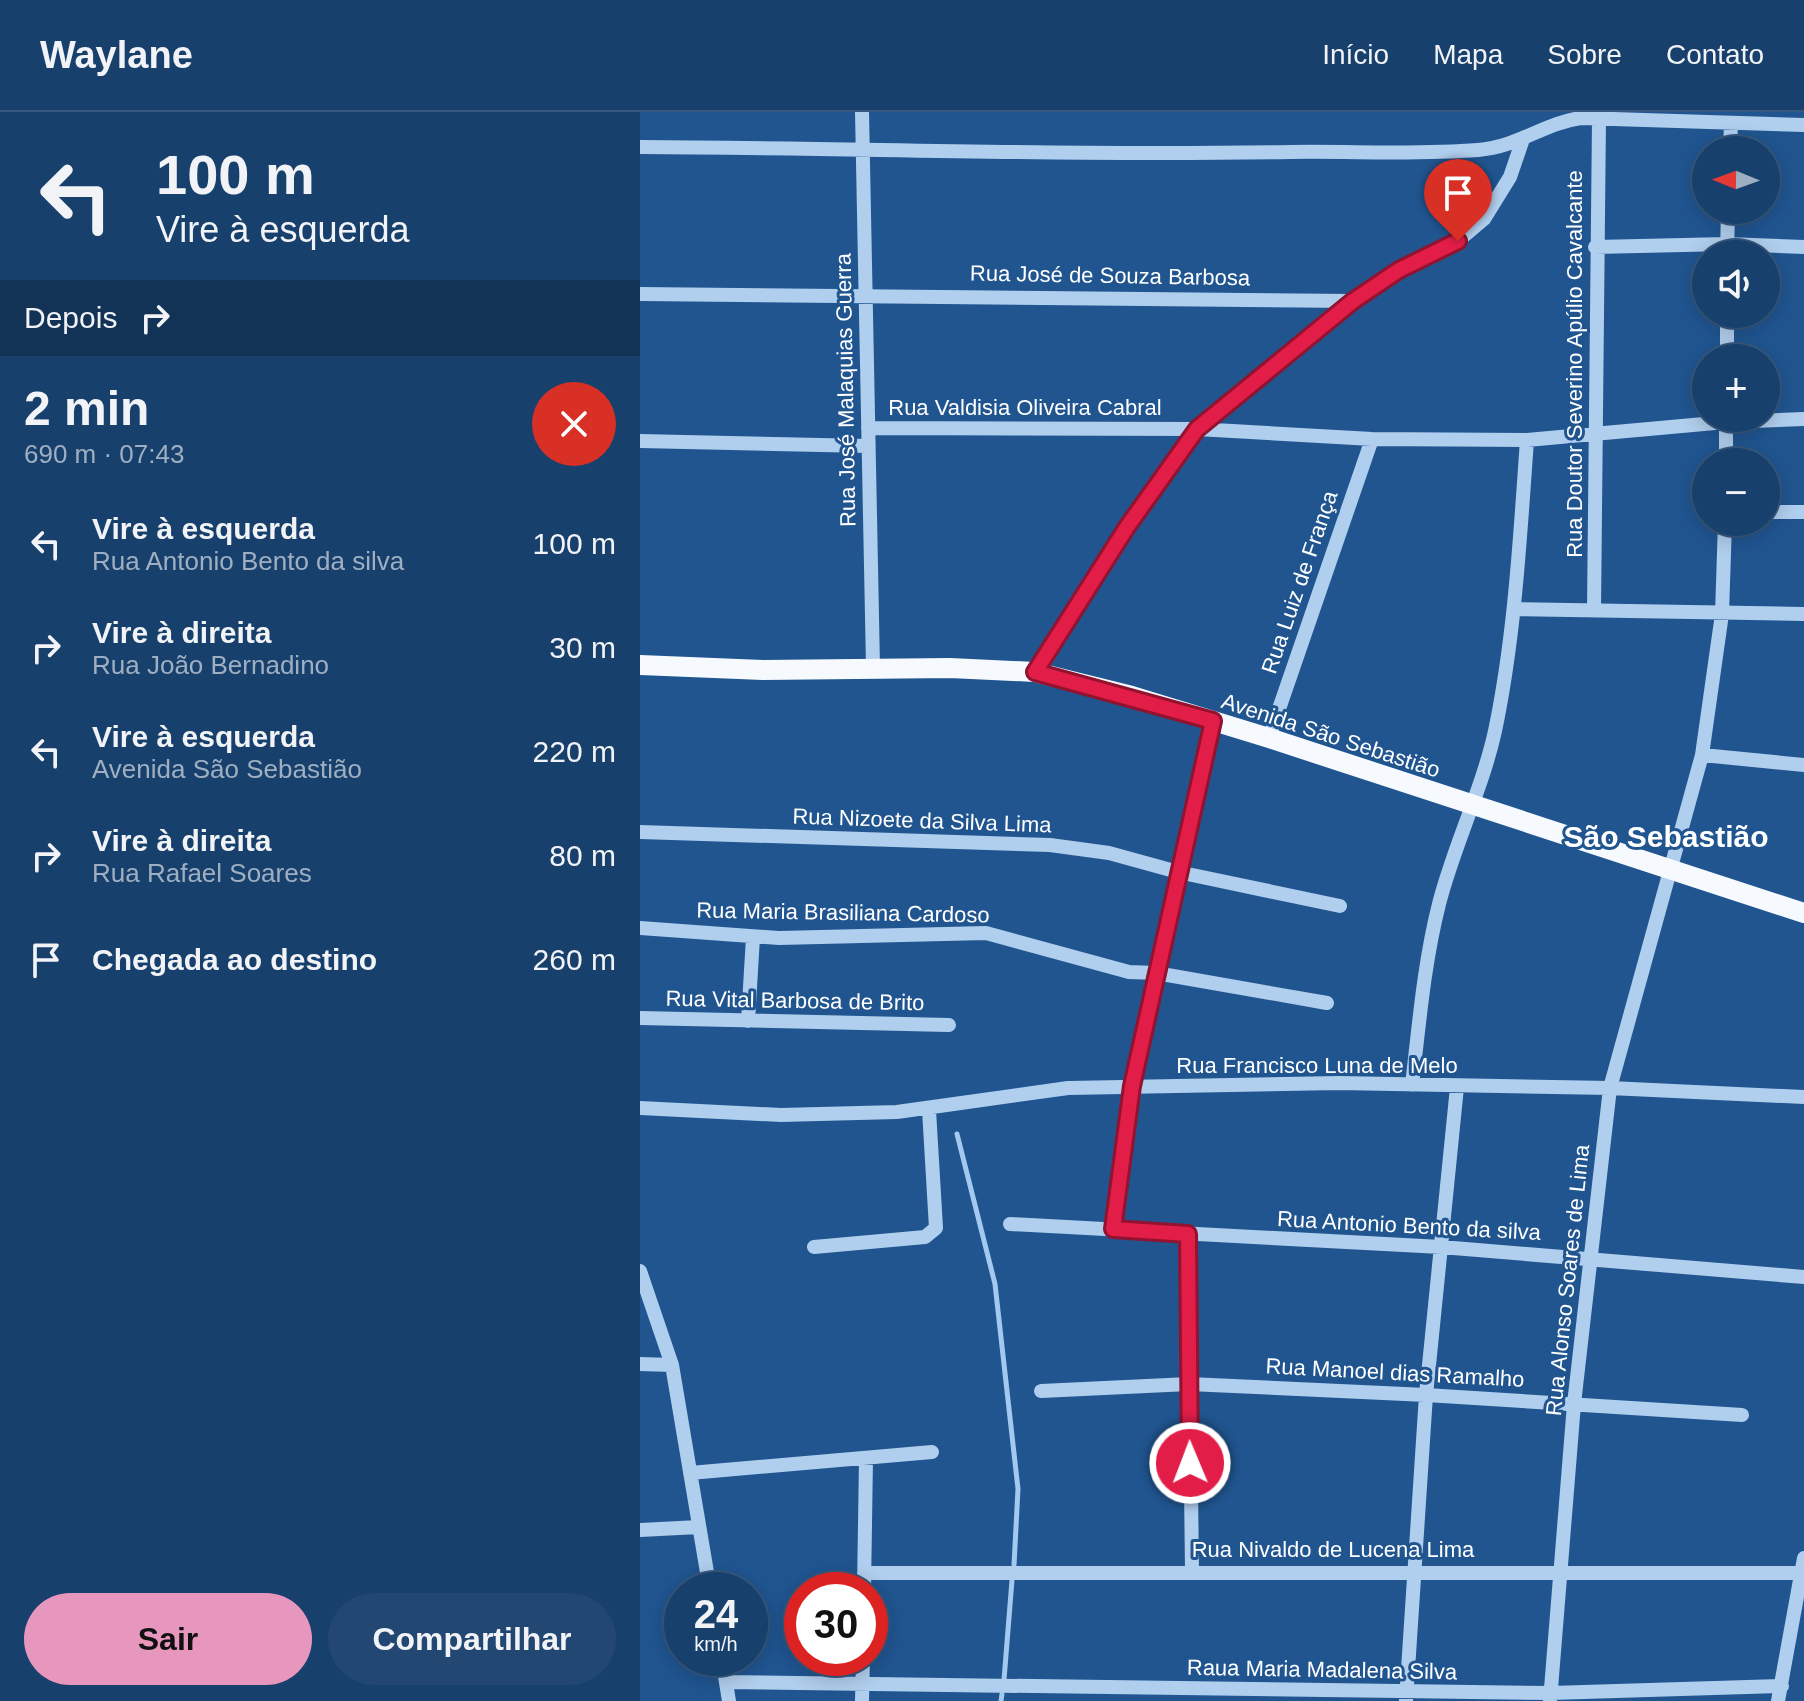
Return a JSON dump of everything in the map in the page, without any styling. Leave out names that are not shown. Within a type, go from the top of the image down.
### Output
[{"type":"main road","name":"Avenida São Sebastião","points":[[640,665],[763,670],[873,667],[1035,672],[1269,738],[1469,806],[1804,913]]},
{"type":"street","name":"Rua José Malaquias Guerra","points":[[862,112],[873,667]]},
{"type":"street","points":[[640,147],[1214,153],[1479,150],[1522,142],[1563,121],[1599,118],[1804,125]]},
{"type":"street","name":"Rua Doutor Severino Apúlio Cavalcante","points":[[1594,610],[1597,433],[1595,247],[1599,118]]},
{"type":"street","points":[[1731,123],[1731,136]]},
{"type":"street","points":[[1035,672],[1127,527],[1197,429],[1353,301],[1399,270],[1458,241],[1484,219],[1510,177],[1522,142]]},
{"type":"street","points":[[1595,247],[1692,248]]},
{"type":"street","points":[[1780,248],[1804,247]]},
{"type":"street","name":"Rua José de Souza Barbosa","points":[[640,294],[865,293],[1353,301]]},
{"type":"street","name":"Rua Valdisia Oliveira Cabral","points":[[1780,419],[1804,419]]},
{"type":"street","name":"Rua Valdisia Oliveira Cabral","points":[[868,428],[1197,429],[1372,439],[1527,440],[1692,423]]},
{"type":"street","name":"Rua Luiz de França","points":[[1269,738],[1372,439]]},
{"type":"street","points":[[1412,1085],[1436,917],[1469,806],[1487,765],[1493,740],[1515,609],[1527,440]]},
{"type":"street","points":[[640,441],[868,446]]},
{"type":"street","points":[[1780,512],[1804,512]]},
{"type":"street","name":"Rua Alonso Soares de Lima","points":[[1551,1697],[1574,1404],[1610,1088],[1702,755],[1722,614],[1725,536]]},
{"type":"street","points":[[1515,609],[1804,614]]},
{"type":"street","points":[[1113,1229],[1132,1086],[1213,721]]},
{"type":"street","points":[[1702,755],[1804,765]]},
{"type":"street","name":"Rua Nizoete da Silva Lima","points":[[640,832],[1050,845],[1109,853],[1178,872],[1340,906]]},
{"type":"street","name":"Rua Maria Brasiliana Cardoso","points":[[640,928],[753,937],[986,933],[1129,972],[1156,973],[1327,1003]]},
{"type":"street","points":[[748,1021],[753,937]]},
{"type":"street","name":"Rua Vital Barbosa de Brito","points":[[640,1018],[949,1025]]},
{"type":"street","name":"Rua Francisco Luna de Melo","points":[[640,1108],[781,1115],[929,1110],[1068,1088],[1132,1086],[1610,1088],[1804,1097]]},
{"type":"street","points":[[1406,1697],[1426,1395],[1457,1087]]},
{"type":"street","points":[[814,1247],[925,1237],[936,1228],[929,1110]]},
{"type":"street","name":"Rua Antonio Bento da silva","points":[[1010,1224],[1441,1247],[1804,1277]]},
{"type":"street","points":[[1188,1234],[1192,1571]]},
{"type":"street","points":[[640,1271],[672,1365],[707,1572]]},
{"type":"street","points":[[640,1364],[672,1365]]},
{"type":"street","name":"Rua Manoel dias Ramalho","points":[[1041,1391],[1189,1384],[1742,1415]]},
{"type":"street","points":[[690,1473],[932,1452]]},
{"type":"street","points":[[864,1572],[866,1458]]},
{"type":"street","points":[[640,1530],[699,1527]]},
{"type":"street","points":[[1780,1693],[1804,1558]]},
{"type":"street","name":"Rua Nivaldo de Lucena Lima","points":[[888,1573],[1802,1573]]},
{"type":"street","points":[[725,1676],[728,1701]]},
{"type":"street","points":[[862,1701],[863,1676]]},
{"type":"street","name":"Raua Maria Madalena Silva","points":[[726,1682],[1406,1697],[1780,1693]]},
{"type":"waterway","points":[[957,1134],[995,1284],[1018,1489],[1014,1565]]},
{"type":"waterway","points":[[1004,1680],[1012,1580]]},
{"type":"waterway","points":[[1001,1701],[1002,1694]]},
{"type":"district","name":"São Sebastião","points":[[1666,837]]},
{"type":"route","points":[[1190,1463],[1188,1234],[1113,1229],[1132,1086],[1213,721],[1114,691],[1035,672],[1127,527],[1197,429],[1353,301],[1399,270],[1458,241]]}]
